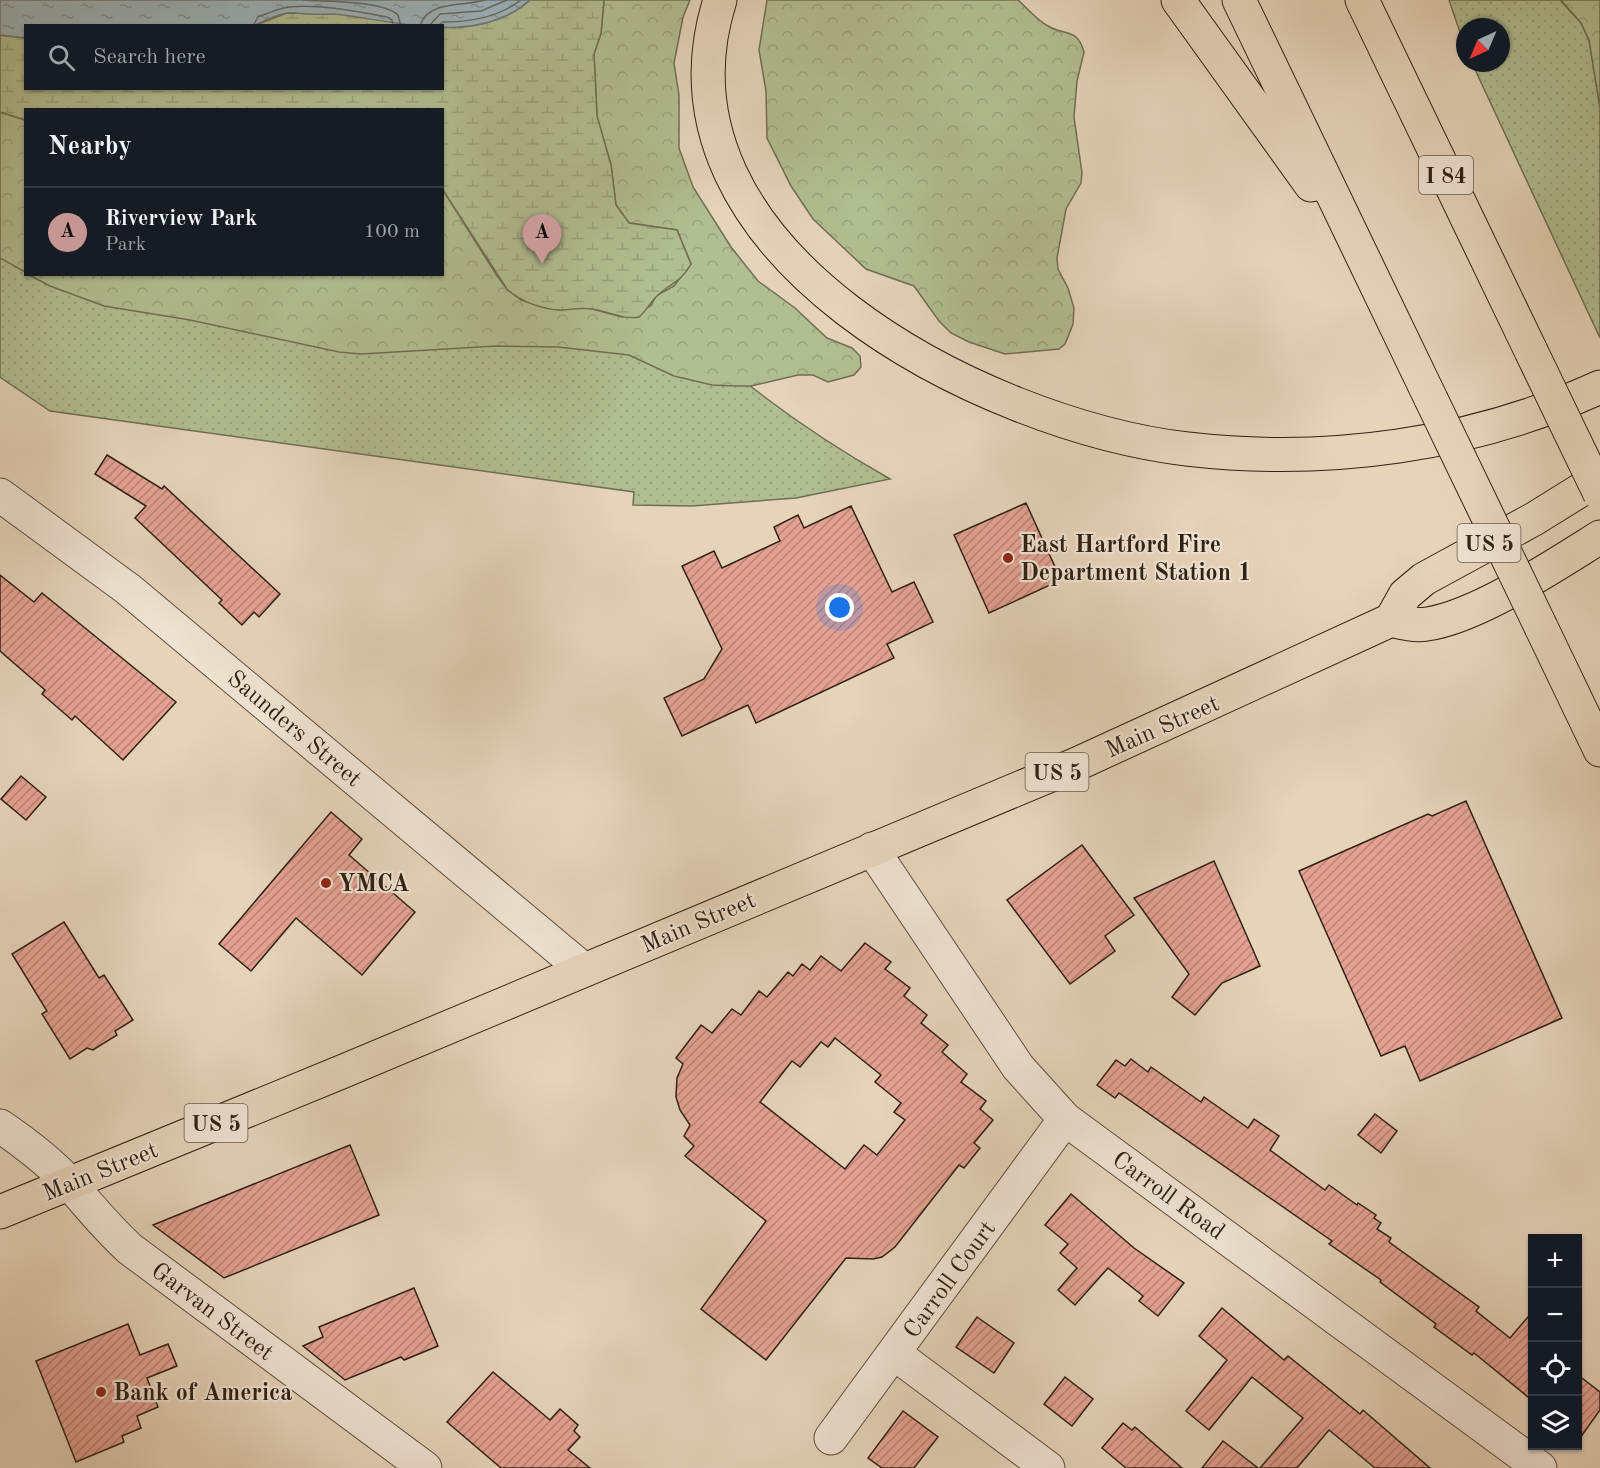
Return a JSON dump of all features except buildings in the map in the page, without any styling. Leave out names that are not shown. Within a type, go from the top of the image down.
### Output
[{"type":"highway","points":[[720,0],[709,49],[709,108],[716,138],[728,170],[756,218],[794,264],[839,303],[921,356],[1017,403],[1105,434],[1146,443],[1232,452],[1330,452],[1406,445],[1480,431],[1548,409],[1600,387]]},
{"type":"highway","points":[[1178,0],[1364,260]]},
{"type":"highway","points":[[1239,0],[1600,750]]},
{"type":"highway","name":"I 84","points":[[1362,0],[1600,494]]},
{"type":"highway","name":"US 5","points":[[1600,478],[1534,519],[1417,584],[1405,594],[1391,620],[1419,625],[1454,616],[1521,584],[1600,537]]},
{"type":"highway","name":"Main Street","points":[[0,1212],[1116,747],[1391,620]]},
{"type":"street","name":"Saunders Street","points":[[0,495],[128,589],[584,970]]},
{"type":"street","name":"Carroll Road","points":[[872,849],[1018,1067],[1065,1119],[1540,1468]]},
{"type":"street","name":"Carroll Court","points":[[831,1438],[895,1354],[1065,1119]]},
{"type":"street","name":"Garvan Street","points":[[0,1126],[27,1144],[69,1184],[108,1230],[130,1250],[425,1468]]},
{"type":"street","points":[[895,1354],[1048,1468]]},
{"type":"green space","points":[[0,0],[582,0],[722,363],[803,425],[890,479],[796,498],[692,506],[633,505],[634,492],[50,411],[0,377]]},
{"type":"green space","points":[[530,0],[604,0],[601,33],[594,54],[597,116],[611,165],[616,205],[629,223],[677,230],[691,264],[683,275],[658,295],[639,317],[627,317],[588,308],[559,310],[545,308],[524,301],[507,289],[444,192],[444,108],[24,108],[24,120],[0,112],[0,35],[24,38],[24,90],[444,90],[444,27],[478,25],[500,18]]},
{"type":"green space","points":[[604,0],[690,0],[683,17],[674,63],[679,95],[679,148],[693,187],[731,247],[758,281],[795,308],[827,338],[852,348],[860,356],[861,367],[854,375],[828,382],[813,375],[798,375],[751,386],[712,385],[674,376],[629,355],[558,347],[496,346],[361,354],[339,352],[190,320],[104,306],[50,286],[31,276],[444,276],[444,192],[497,276],[507,289],[521,300],[560,310],[585,307],[622,317],[651,306],[656,296],[674,286],[691,264],[677,230],[629,223],[616,205],[611,165],[597,117],[594,54],[601,33]]},
{"type":"green space","points":[[767,0],[1018,0],[1044,24],[1074,35],[1078,39],[1084,52],[1077,81],[1074,117],[1082,173],[1081,183],[1066,209],[1057,258],[1058,269],[1068,288],[1074,308],[1073,324],[1065,344],[1059,349],[1005,354],[969,342],[951,333],[939,321],[914,286],[866,269],[813,219],[791,186],[767,138],[766,91],[759,50]]},
{"type":"green space","points":[[1449,0],[1560,0],[1581,23],[1589,40],[1600,108],[1600,338],[1476,72],[1510,72],[1510,18],[1456,18],[1456,21]]},
{"type":"green space","points":[[1561,0],[1600,0],[1600,108],[1589,40],[1581,23]]},
{"type":"green space","points":[[287,13],[341,14],[407,24],[258,24]]},
{"type":"green space","points":[[0,112],[24,120],[24,271],[0,258]]},
{"type":"water","points":[[0,0],[530,0],[510,14],[488,23],[464,27],[444,27],[444,24],[407,24],[338,14],[290,13],[258,24],[24,24],[24,38],[0,35]]},
{"type":"place","name":"Riverview Park","points":[[542,264]]},
{"type":"place","name":"East Hartford Fire Department Station 1","points":[[1008,558]]},
{"type":"place","name":"YMCA","points":[[326,883]]},
{"type":"place","name":"Bank of America","points":[[101,1392]]}]
